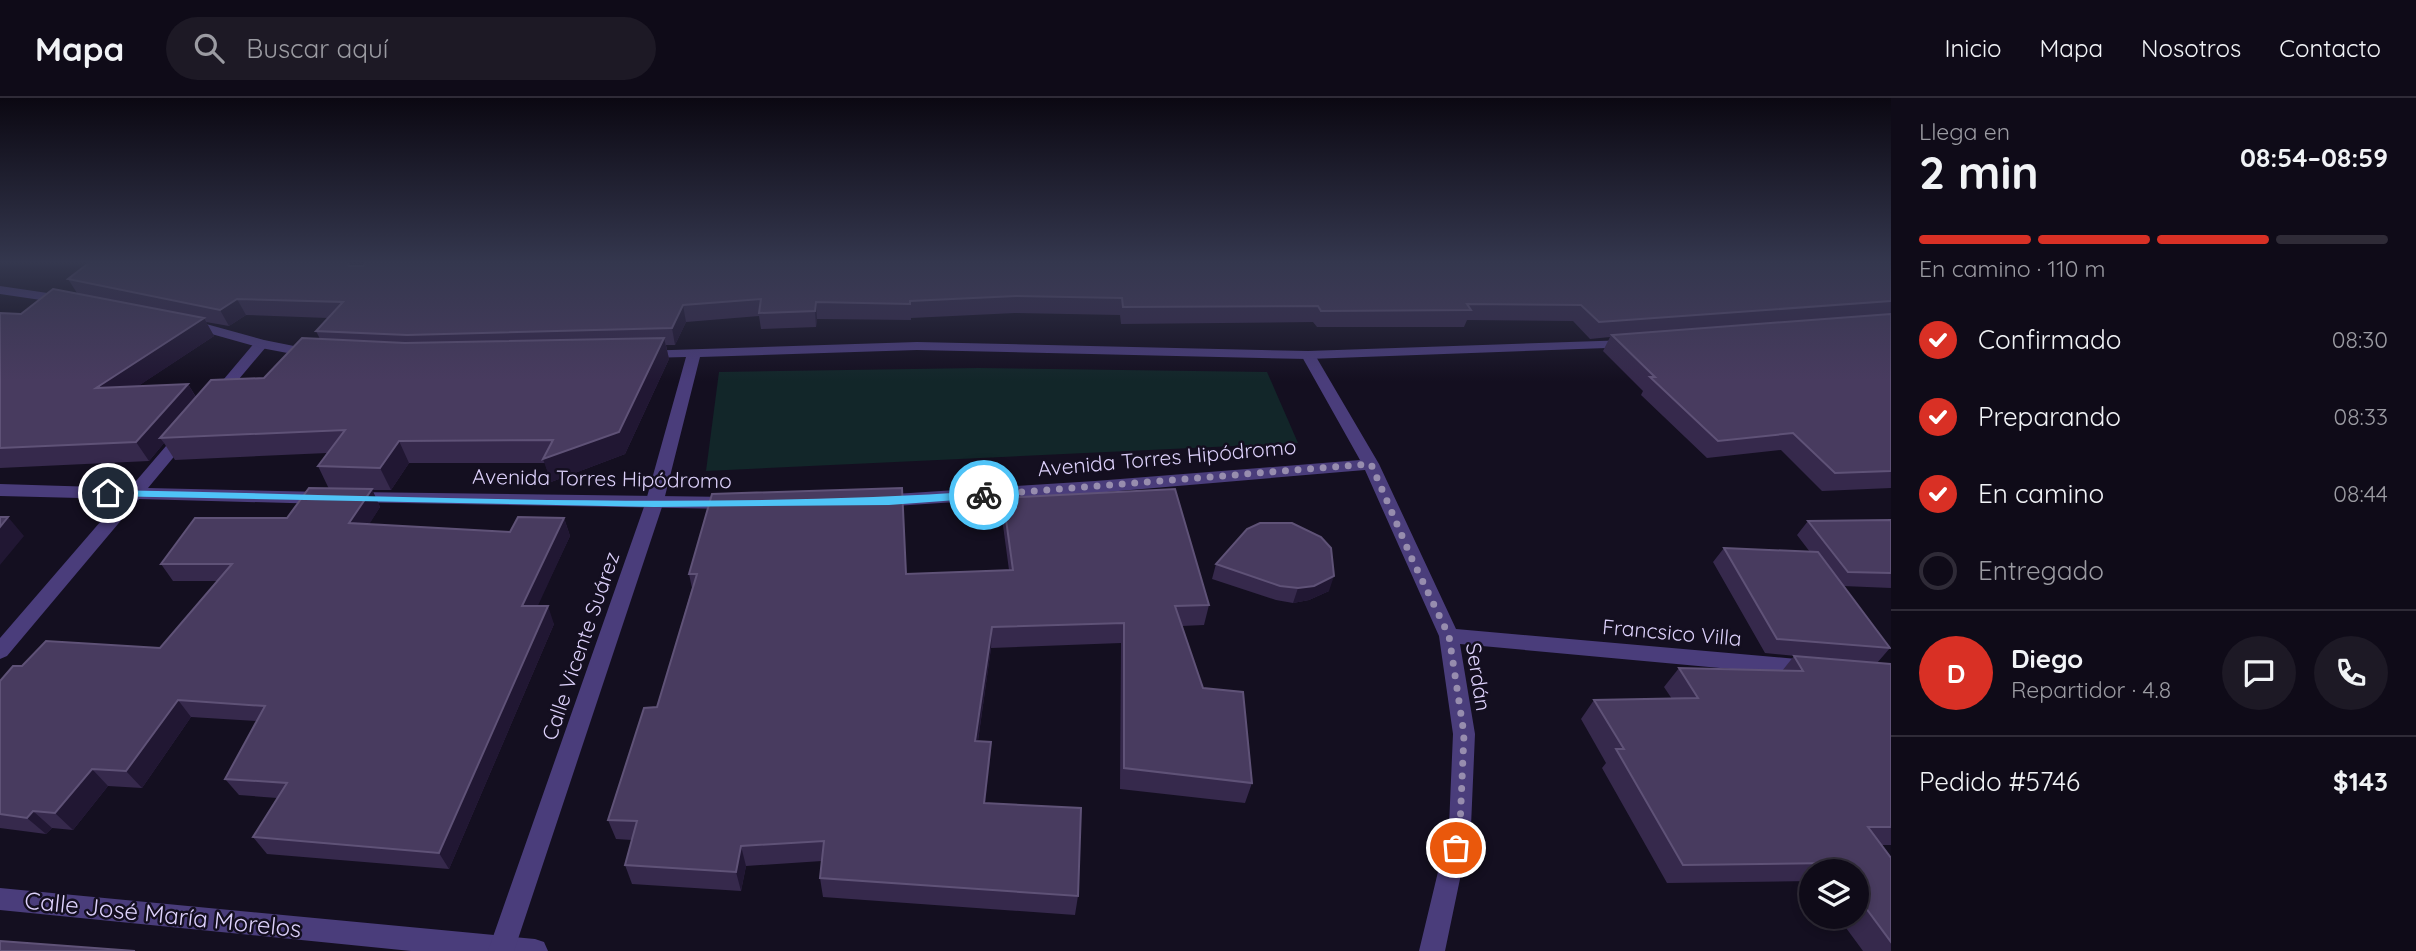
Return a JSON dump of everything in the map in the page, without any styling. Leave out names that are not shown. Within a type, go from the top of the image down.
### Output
[{"type":"street","points":[[73,302],[80,303]]},
{"type":"street","points":[[176,321],[216,329],[261,344],[331,355]]},
{"type":"street","points":[[638,354],[916,346],[1308,355],[1638,343]]},
{"type":"street","points":[[211,404],[261,344]]},
{"type":"street","name":"Calle Vicente Suárez","points":[[502,950],[654,504],[694,353]]},
{"type":"street","name":"Serdán","points":[[1308,355],[1371,464],[1449,636],[1464,734],[1460,826],[1432,951]]},
{"type":"street","points":[[0,651],[194,424]]},
{"type":"street","name":"Avenida Torres Hipódromo","points":[[862,501],[1095,487],[1371,464]]},
{"type":"street","name":"Avenida Torres Hipódromo","points":[[0,490],[654,504],[751,503]]},
{"type":"street","name":"Francsico Villa","points":[[1449,636],[1822,669]]},
{"type":"street","name":"Calle José María Morelos","points":[[0,899],[502,950],[535,951]]},
{"type":"green space","points":[[978,368],[1267,372],[1298,443],[706,471],[719,372]]},
{"type":"building","points":[[37,302],[120,302],[204,318],[96,388],[188,384],[136,442],[0,448],[0,313],[21,314]]},
{"type":"building","points":[[180,302],[233,302],[220,310]]},
{"type":"building","points":[[336,302],[725,302],[683,305],[672,328],[407,335],[316,331],[343,302]]},
{"type":"building","points":[[761,302],[910,302],[910,304],[816,302],[815,311],[759,313]]},
{"type":"building","points":[[1122,302],[1880,302],[1599,322],[1581,305],[1467,304],[1471,310],[1321,311],[1318,306],[1123,307]]},
{"type":"building","points":[[1891,314],[1891,471],[1835,473],[1793,433],[1718,441],[1650,377],[1655,377],[1612,335]]},
{"type":"building","points":[[302,338],[405,343],[664,338],[619,432],[543,459],[553,440],[399,441],[380,468],[318,466],[345,430],[160,438],[211,380],[264,378]]},
{"type":"building","points":[[309,488],[372,489],[349,523],[510,532],[518,517],[564,518],[522,606],[548,606],[439,853],[253,837],[287,783],[225,779],[265,706],[178,700],[126,771],[92,769],[55,813],[33,811],[27,818],[0,814],[0,681],[13,666],[22,666],[46,641],[160,648],[232,564],[161,564],[195,518],[287,518]]},
{"type":"building","points":[[902,488],[906,574],[1013,570],[1003,498],[1175,489],[1209,605],[1175,606],[1203,688],[1243,692],[1252,783],[1124,768],[1124,623],[992,627],[975,741],[991,742],[984,803],[1081,808],[1078,896],[820,878],[824,841],[741,846],[736,872],[625,865],[637,821],[608,820],[644,708],[657,707],[697,574],[689,574],[712,494]]},
{"type":"building","points":[[0,517],[8,517],[0,527]]},
{"type":"building","points":[[1891,520],[1891,573],[1848,572],[1808,521]]},
{"type":"building","points":[[1260,523],[1292,523],[1321,537],[1331,548],[1334,576],[1314,586],[1298,588],[1280,586],[1216,564],[1247,529]]},
{"type":"building","points":[[1724,548],[1818,552],[1890,648],[1777,639]]},
{"type":"building","points":[[1794,656],[1891,664],[1891,827],[1868,827],[1891,858],[1891,942],[1869,912],[1869,859],[1799,859],[1799,863],[1683,865],[1616,749],[1624,749],[1594,700],[1698,698],[1679,668],[1803,671]]},
{"type":"building","points":[[0,941],[135,951],[0,951]]},
{"type":"way so far","points":[[984,495],[1371,464],[1449,636],[1464,734],[1460,826],[1456,848]]},
{"type":"route","points":[[108,493],[654,504],[889,501],[984,495]]}]
